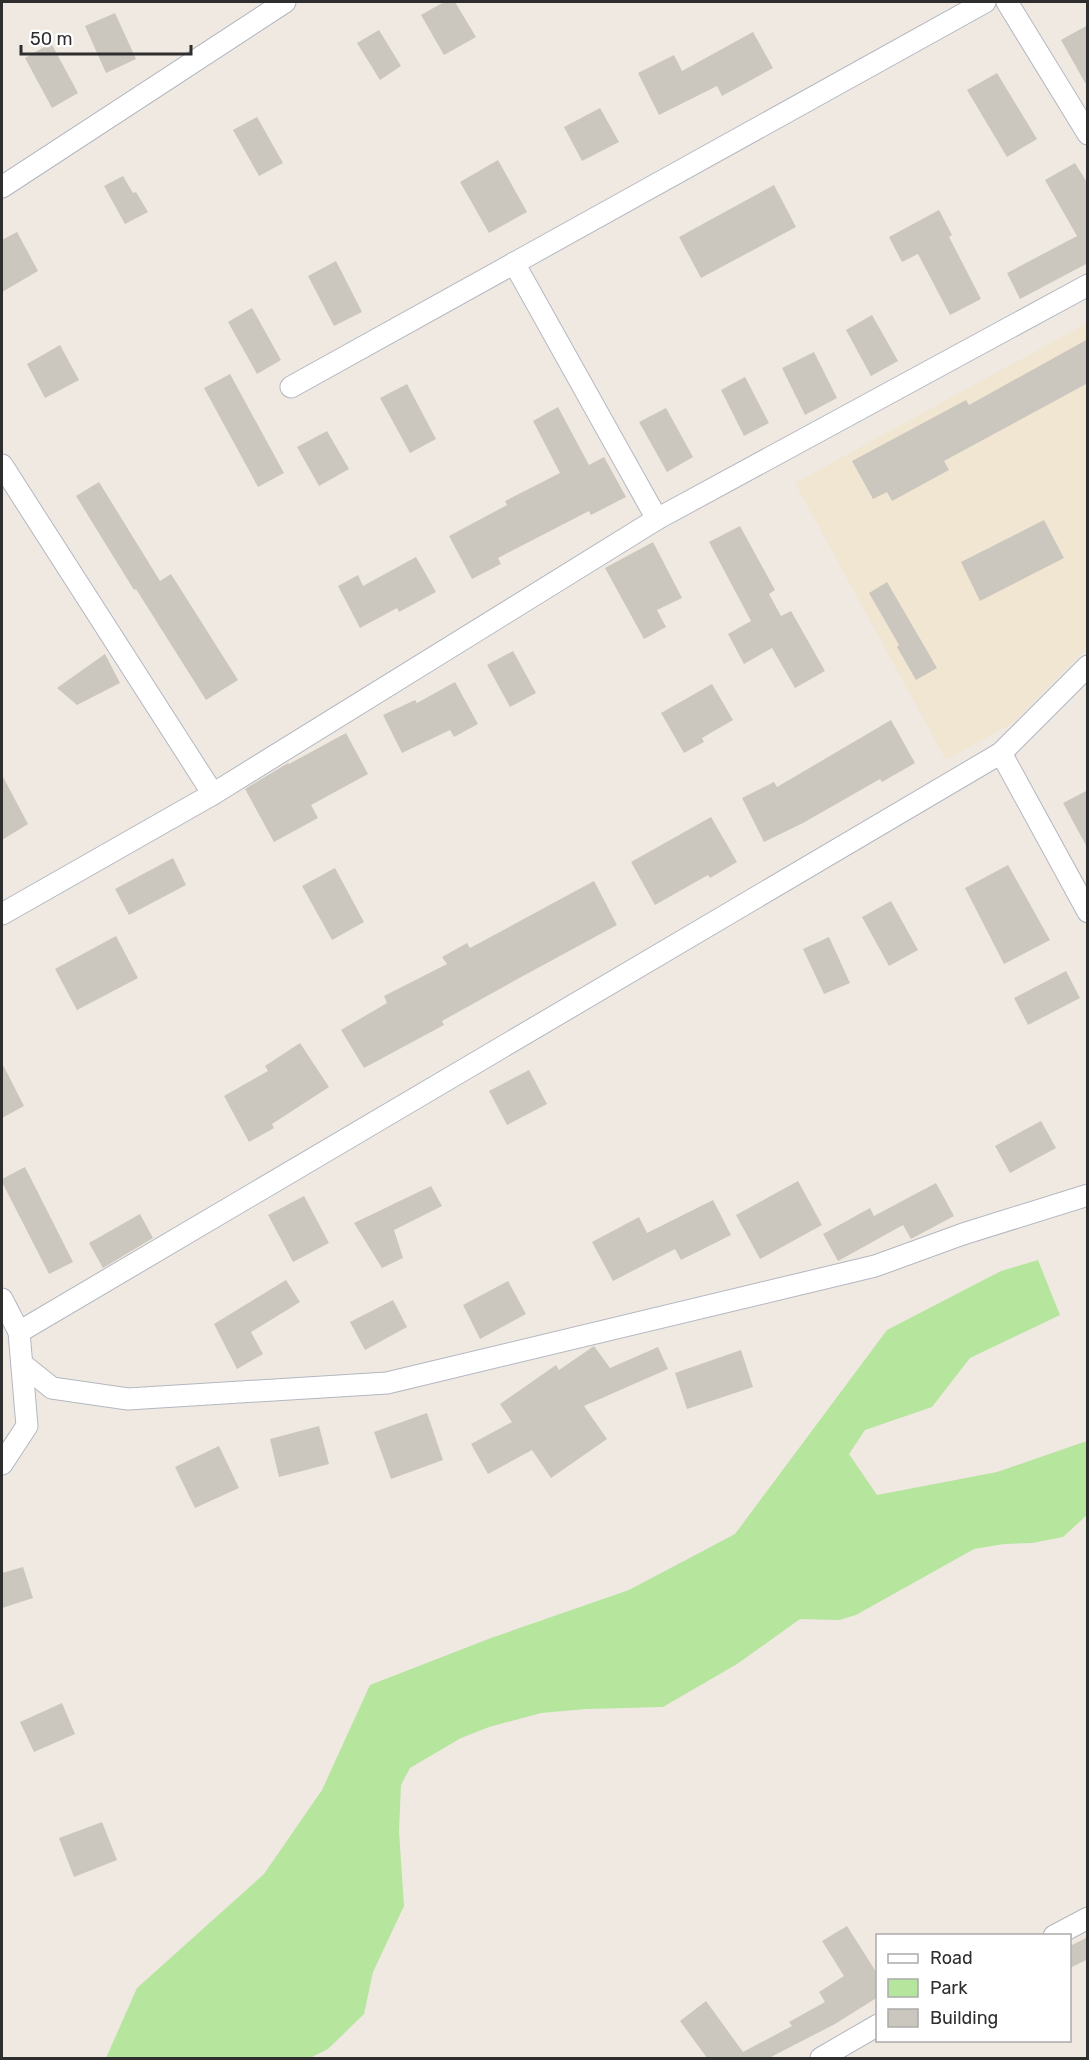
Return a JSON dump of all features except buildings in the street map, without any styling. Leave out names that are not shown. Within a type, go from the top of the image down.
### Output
[{"type":"street","points":[[2,187],[285,2]]},
{"type":"street","points":[[291,387],[985,2]]},
{"type":"street","points":[[1007,2],[1088,134]]},
{"type":"street","points":[[514,262],[657,519]]},
{"type":"street","points":[[2,915],[213,794],[657,519],[1088,285]]},
{"type":"street","points":[[2,465],[213,794]]},
{"type":"street","points":[[19,1332],[1001,753],[1088,666]]},
{"type":"street","points":[[1001,753],[1088,912]]},
{"type":"street","points":[[22,1364],[52,1388],[128,1399],[387,1383],[875,1266],[963,1234],[1088,1196]]},
{"type":"street","points":[[2,1299],[19,1332],[27,1426],[2,1464]]},
{"type":"street","points":[[1056,1934],[1088,1918]]},
{"type":"street","points":[[821,2058],[876,2026]]},
{"type":"shaded area","points":[[1087,323],[1087,647],[1014,722],[946,760],[795,483]]},
{"type":"green space","points":[[1038,1260],[1060,1315],[970,1358],[932,1407],[865,1430],[849,1454],[877,1495],[997,1472],[1087,1441],[1087,1515],[1063,1537],[1032,1543],[1004,1544],[974,1549],[856,1615],[839,1620],[800,1619],[737,1664],[663,1707],[541,1713],[489,1727],[461,1738],[410,1768],[401,1785],[399,1831],[404,1906],[373,1972],[364,2014],[328,2049],[310,2058],[106,2058],[137,1988],[264,1874],[322,1790],[370,1685],[491,1638],[629,1590],[735,1534],[887,1330],[1001,1271]]}]
